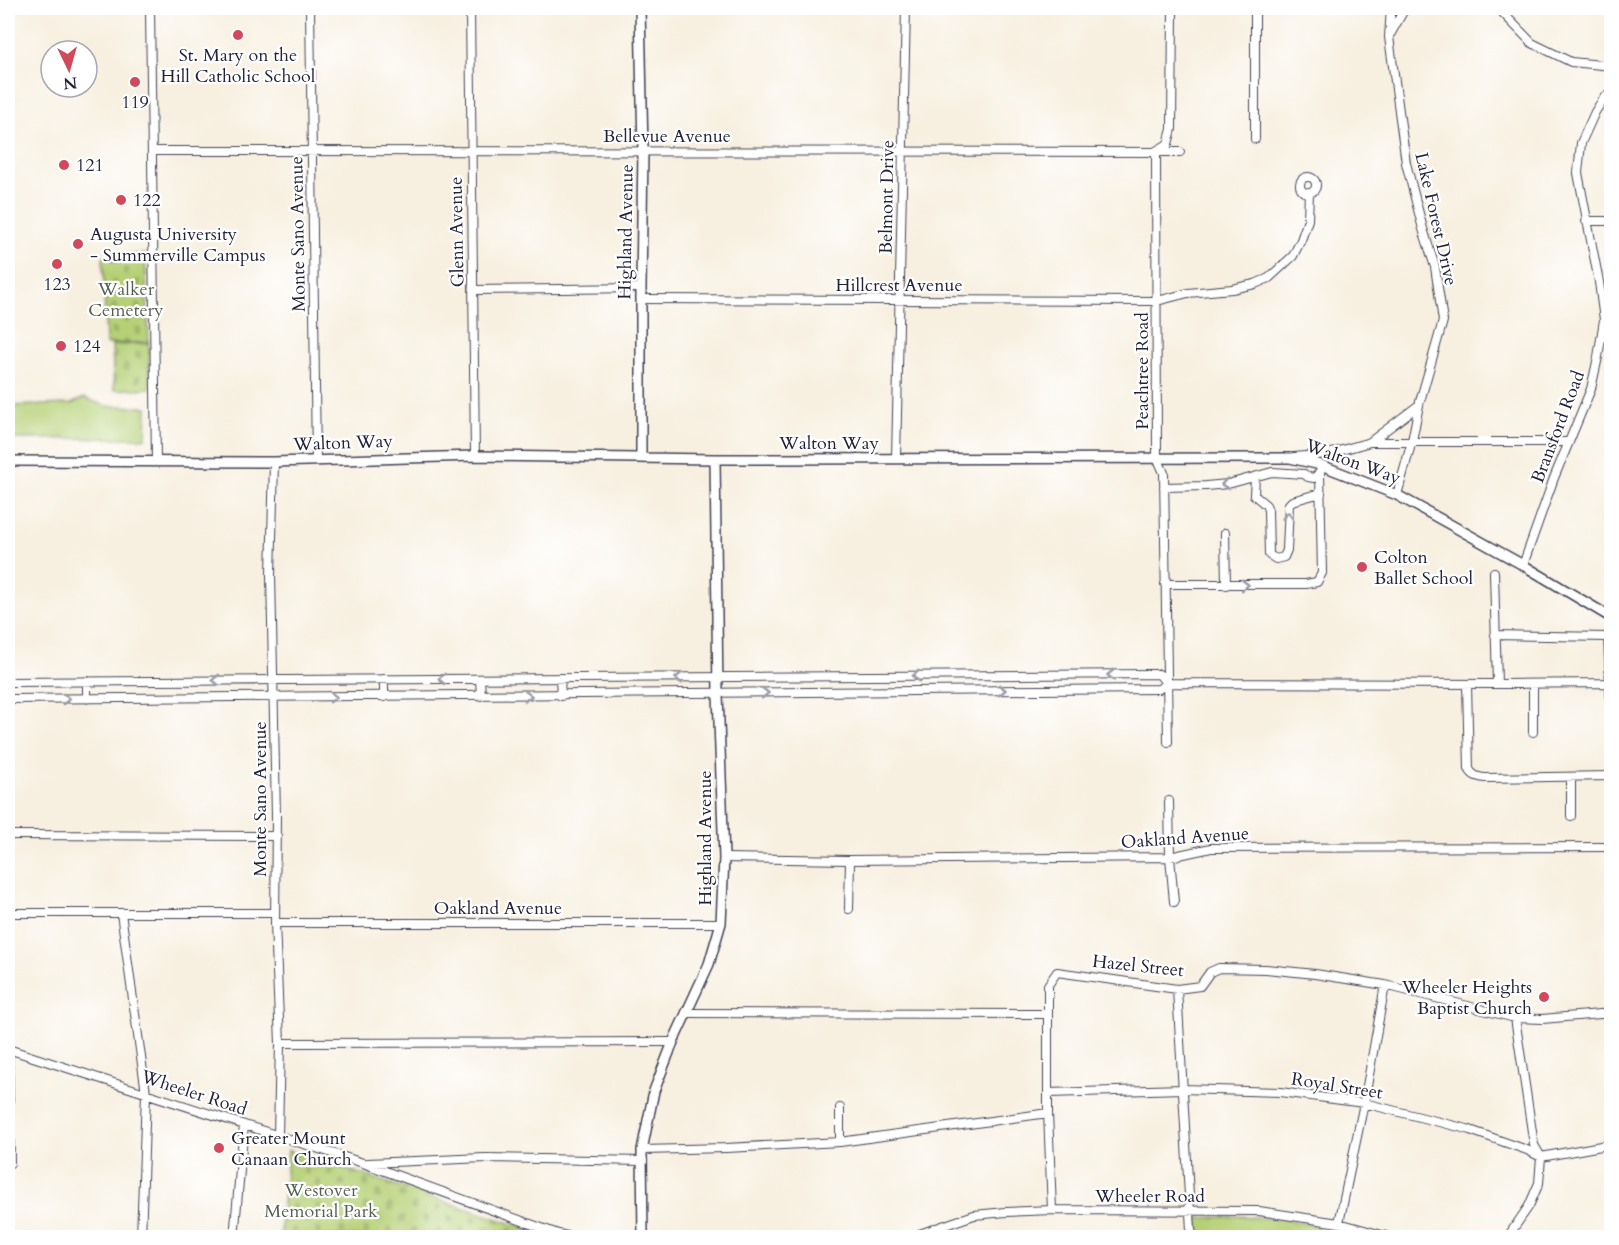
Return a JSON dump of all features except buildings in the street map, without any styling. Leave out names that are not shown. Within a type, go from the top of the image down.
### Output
[{"type":"main road","name":"Highland Avenue","points":[[640,8],[643,151],[640,288],[641,458]]},
{"type":"main road","name":"Walton Way","points":[[8,461],[274,462],[475,456],[715,459],[1290,458],[1397,495],[1523,565],[1611,618]]},
{"type":"main road","name":"Highland Avenue","points":[[643,1238],[642,1150],[654,1091],[673,1042],[709,964],[721,923],[724,858],[718,694],[715,459]]},
{"type":"street","points":[[150,8],[156,461]]},
{"type":"street","name":"Monte Sano Avenue","points":[[310,8],[316,461]]},
{"type":"street","name":"Glenn Avenue","points":[[470,8],[475,456]]},
{"type":"street","name":"Belmont Drive","points":[[896,459],[906,8]]},
{"type":"street","points":[[1156,151],[1168,144],[1172,129],[1173,8]]},
{"type":"street","points":[[1255,8],[1255,139]]},
{"type":"street","name":"Lake Forest Drive","points":[[1391,8],[1389,37],[1406,163],[1435,267],[1443,321],[1397,495]]},
{"type":"street","points":[[1389,37],[1405,8]]},
{"type":"street","points":[[1498,8],[1532,43],[1571,62],[1611,66]]},
{"type":"street","name":"Bransford Road","points":[[1523,565],[1554,478],[1592,389],[1604,320],[1578,174],[1581,143],[1595,112],[1611,92]]},
{"type":"street","name":"Bellevue Avenue","points":[[153,151],[1180,152]]},
{"type":"street","name":"Peachtree Road","points":[[1156,151],[1157,457],[1164,473],[1168,742]]},
{"type":"street","name":"Hillcrest Avenue","points":[[641,298],[1157,301],[1188,293],[1232,289],[1269,278],[1293,256],[1301,240],[1308,220],[1310,192]]},
{"type":"street","points":[[1586,222],[1611,221]]},
{"type":"street","points":[[473,290],[640,288]]},
{"type":"street","points":[[1366,444],[1419,405]]},
{"type":"street","points":[[1290,458],[1328,454],[1366,444],[1412,441],[1569,442]]},
{"type":"street","name":"Monte Sano Avenue","points":[[274,462],[271,575],[276,836],[275,913],[280,1043],[278,1136]]},
{"type":"street","points":[[1164,487],[1228,484],[1272,472],[1304,474],[1314,478],[1321,469]]},
{"type":"street","points":[[1165,584],[1306,584],[1317,582],[1322,573],[1321,469]]},
{"type":"street","points":[[1255,477],[1254,495],[1266,505],[1268,510],[1269,555],[1276,559],[1284,557],[1287,550],[1289,504],[1292,501],[1321,493]]},
{"type":"street","points":[[1225,533],[1226,585]]},
{"type":"street","points":[[1494,572],[1497,684]]},
{"type":"street","points":[[1611,626],[1608,637],[1611,732]]},
{"type":"street","points":[[1495,635],[1608,637]]},
{"type":"street","points":[[8,682],[1159,674],[1166,683]]},
{"type":"street","points":[[1063,675],[1063,690]]},
{"type":"street","points":[[890,676],[890,691]]},
{"type":"street","points":[[560,678],[561,696]]},
{"type":"street","points":[[384,679],[384,697]]},
{"type":"street","points":[[480,679],[481,696]]},
{"type":"street","points":[[87,681],[87,699]]},
{"type":"street","points":[[8,699],[561,696],[1159,689],[1166,683],[1610,683]]},
{"type":"street","points":[[1467,684],[1469,769],[1472,774],[1485,778],[1611,776]]},
{"type":"street","points":[[1533,684],[1533,732]]},
{"type":"street","points":[[1571,777],[1571,816]]},
{"type":"street","points":[[1169,801],[1174,902]]},
{"type":"street","points":[[8,835],[276,836]]},
{"type":"street","name":"Oakland Avenue","points":[[724,858],[850,860],[1170,857],[1211,848],[1611,847]]},
{"type":"street","points":[[849,909],[850,860]]},
{"type":"street","points":[[8,913],[275,913]]},
{"type":"street","points":[[121,913],[146,1093],[141,1238]]},
{"type":"street","name":"Oakland Avenue","points":[[276,923],[721,923]]},
{"type":"street","name":"Hazel Street","points":[[1048,1014],[1048,985],[1057,972],[1177,989],[1200,986],[1210,972],[1219,968],[1266,969],[1315,974],[1385,985],[1515,1018],[1542,1019],[1611,1013]]},
{"type":"street","points":[[1339,1223],[1385,985]]},
{"type":"street","points":[[1177,989],[1191,1230],[1194,1238]]},
{"type":"street","points":[[686,1013],[1048,1014],[1048,1113],[1052,1210]]},
{"type":"street","points":[[1507,1238],[1529,1206],[1539,1183],[1541,1157],[1534,1145],[1515,1018]]},
{"type":"street","points":[[280,1043],[673,1042]]},
{"type":"street","points":[[8,1048],[10,1163],[8,1163]]},
{"type":"street","name":"Wheeler Road","points":[[8,1048],[363,1163],[558,1234],[577,1238]]},
{"type":"street","name":"Royal Street","points":[[1048,1093],[1183,1089],[1280,1092],[1364,1103],[1467,1129],[1541,1157]]},
{"type":"street","points":[[840,1108],[840,1142]]},
{"type":"street","points":[[642,1150],[840,1142],[1048,1113]]},
{"type":"street","points":[[234,1238],[244,1125]]},
{"type":"street","points":[[1541,1157],[1611,1144]]},
{"type":"street","points":[[363,1163],[485,1158],[643,1161]]},
{"type":"street","name":"Wheeler Road","points":[[908,1238],[974,1215],[1052,1210],[1259,1211],[1339,1223],[1393,1238]]},
{"type":"street","points":[[933,1238],[935,1228]]},
{"type":"green space","name":"Walker Cemetery","points":[[145,254],[149,342],[106,344],[103,257]]},
{"type":"green space","points":[[149,343],[150,388],[114,390],[112,345]]},
{"type":"green space","points":[[84,398],[106,406],[147,407],[146,438],[8,439],[8,406],[71,404]]},
{"type":"green space","name":"Westover Memorial Park","points":[[288,1150],[553,1237],[280,1237]]},
{"type":"green space","points":[[1241,1216],[1284,1219],[1318,1226],[1314,1237],[1200,1237],[1197,1219]]},
{"type":"place","name":"St. Mary on the Hill Catholic School","points":[[238,35]]},
{"type":"place","name":"119","points":[[135,82]]},
{"type":"place","name":"121","points":[[64,165]]},
{"type":"place","name":"122","points":[[121,200]]},
{"type":"place","name":"Augusta University - Summerville Campus","points":[[78,244]]},
{"type":"place","name":"123","points":[[57,264]]},
{"type":"place","name":"124","points":[[61,346]]},
{"type":"place","name":"Colton Ballet School","points":[[1362,567]]},
{"type":"place","name":"Wheeler Heights Baptist Church","points":[[1544,997]]},
{"type":"place","name":"Greater Mount Canaan Church","points":[[219,1148]]}]
